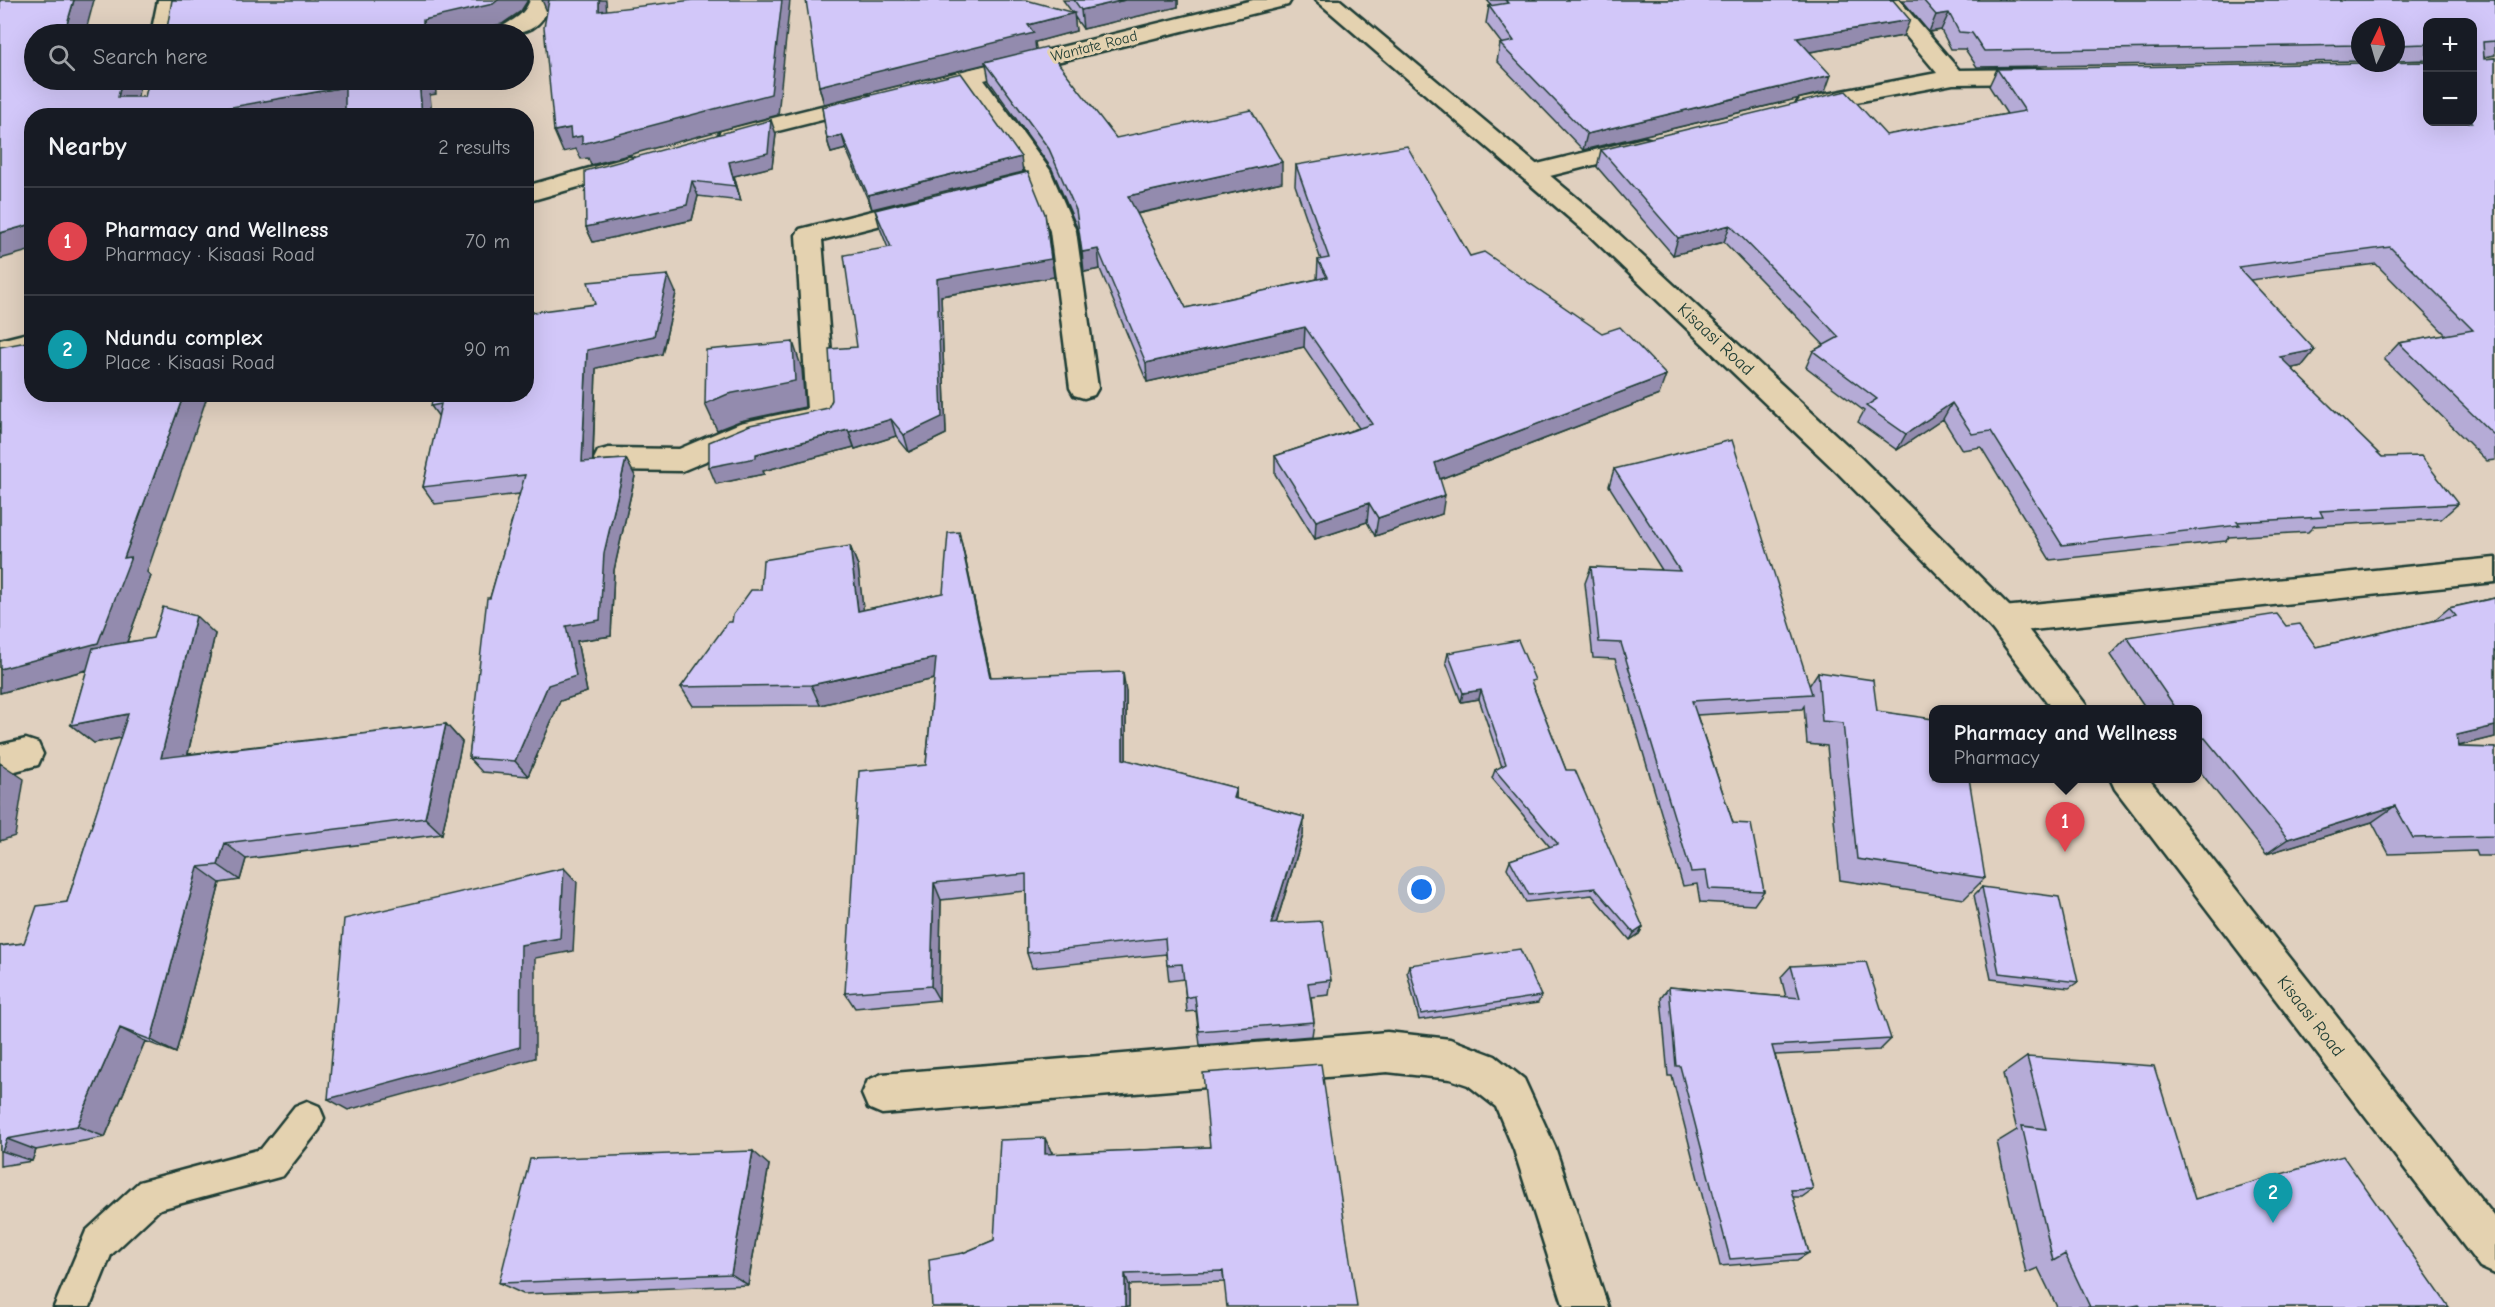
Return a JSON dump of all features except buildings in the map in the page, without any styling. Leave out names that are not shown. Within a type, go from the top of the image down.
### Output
[{"type":"street","points":[[523,24],[535,16],[541,0]]},
{"type":"street","name":"Wantate Road","points":[[711,141],[1280,0]]},
{"type":"street","name":"Kisaasi Road","points":[[1327,0],[1534,172],[1599,230],[1850,466],[2003,620],[2069,705]]},
{"type":"street","points":[[1887,0],[1953,77]]},
{"type":"street","points":[[166,24],[174,2]]},
{"type":"street","points":[[1786,110],[1953,77],[2059,75]]},
{"type":"street","points":[[970,76],[1042,177],[1063,231],[1084,388]]},
{"type":"street","points":[[1534,172],[1671,138]]},
{"type":"street","points":[[534,192],[647,159]]},
{"type":"street","points":[[609,459],[682,460],[750,430],[822,417],[809,235],[1042,177]]},
{"type":"street","points":[[0,350],[24,343]]},
{"type":"street","points":[[2003,620],[2495,570]]},
{"type":"street","name":"Kisaasi Road","points":[[2131,783],[2495,1252]]},
{"type":"street","points":[[882,1094],[1387,1052],[1450,1059],[1481,1071],[1510,1093],[1534,1147],[1586,1307]]},
{"type":"lane","points":[[72,1307],[98,1243],[151,1194],[271,1164],[307,1118]]},
{"type":"place","name":"Pharmacy and Wellness","points":[[2065,852]]},
{"type":"place","name":"Ndundu complex","points":[[2273,1223]]}]
